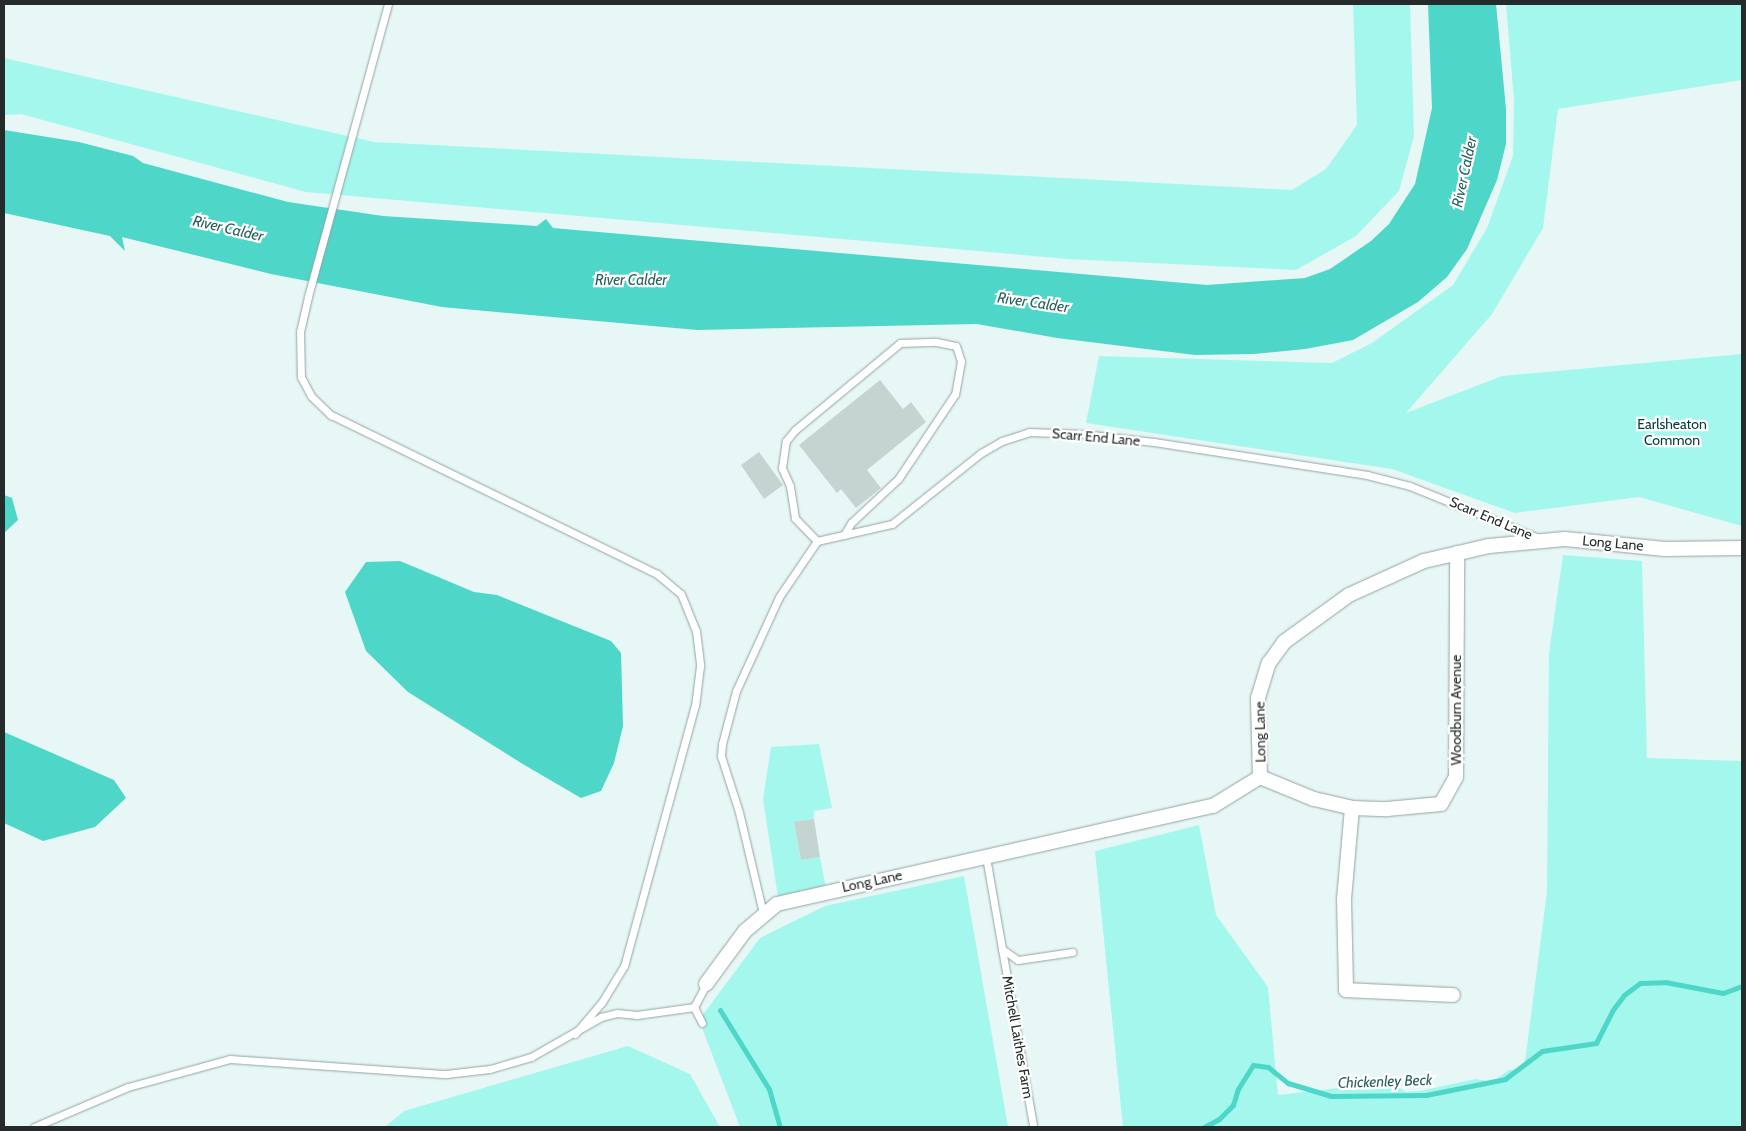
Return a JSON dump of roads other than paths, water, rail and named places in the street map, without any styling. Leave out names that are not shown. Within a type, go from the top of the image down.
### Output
[{"type":"street","name":"Long Lane","points":[[706,984],[744,931],[763,913],[796,898],[1214,806],[1260,777],[1258,698],[1269,663],[1284,642],[1349,595],[1424,561],[1457,553],[1544,540],[1565,539],[1665,548],[1742,548]]},
{"type":"street","name":"Woodburn Avenue","points":[[1260,777],[1314,799],[1352,808],[1386,810],[1441,804],[1456,777],[1457,553]]},
{"type":"street","points":[[1352,808],[1344,899],[1346,990],[1453,995]]},
{"type":"lane","points":[[388,4],[308,297],[298,347],[301,377],[311,396],[331,415],[657,574],[681,594],[696,631],[700,666],[696,705],[624,966],[602,1002],[575,1034]]},
{"type":"lane","points":[[763,913],[739,812],[721,756],[727,724],[744,673],[779,597],[817,541],[795,518],[790,486],[782,468],[786,441],[795,430],[900,343],[936,342],[956,346],[961,361],[955,394],[898,479],[851,523],[844,535]]},
{"type":"lane","name":"Scarr End Lane","points":[[817,541],[892,524],[907,516],[981,452],[1002,441],[1029,432],[1056,432],[1154,442],[1367,475],[1418,489],[1544,540]]},
{"type":"lane","name":"Mitchell Laithes Farm","points":[[986,857],[1033,1124]]},
{"type":"lane","name":"Mitchell Laithes Farm","points":[[1002,950],[1018,960],[1072,952]]},
{"type":"lane","name":"Long Lane","points":[[694,1007],[706,984]]},
{"type":"lane","points":[[34,1127],[128,1087],[230,1059],[446,1074],[490,1069],[530,1057],[575,1034],[601,1017],[617,1013],[637,1015],[694,1007],[702,1023]]},
{"type":"water","name":"River Calder","points":[[1428,4],[1496,4],[1506,109],[1506,144],[1497,180],[1467,249],[1447,277],[1418,302],[1353,340],[1305,349],[1254,354],[1195,355],[1057,338],[977,324],[697,330],[442,307],[271,274],[122,237],[125,251],[110,236],[4,213],[4,130],[79,142],[133,156],[143,163],[288,202],[383,216],[537,226],[546,219],[553,228],[1207,285],[1305,278],[1330,269],[1371,241],[1389,224],[1415,184],[1432,108]]},
{"type":"water","points":[[4,495],[12,498],[18,520],[4,533]]},
{"type":"water","points":[[400,561],[474,592],[497,595],[611,641],[621,653],[623,726],[614,763],[601,791],[581,798],[521,763],[408,692],[366,651],[345,592],[366,562]]},
{"type":"water","points":[[4,732],[114,780],[126,798],[95,827],[43,841],[4,823]]},
{"type":"waterway","name":"Chickenley Beck","points":[[1204,1127],[1219,1119],[1233,1105],[1238,1089],[1253,1065],[1268,1067],[1288,1083],[1331,1096],[1426,1095],[1505,1079],[1542,1051],[1596,1043],[1612,1011],[1624,995],[1640,983],[1665,982],[1723,993],[1742,986]]},
{"type":"waterway","name":"Chickenley Beck","points":[[720,1010],[769,1089],[780,1127]]},
{"type":"park label","name":"Earlsheaton Common","points":[[1672,432]]}]
